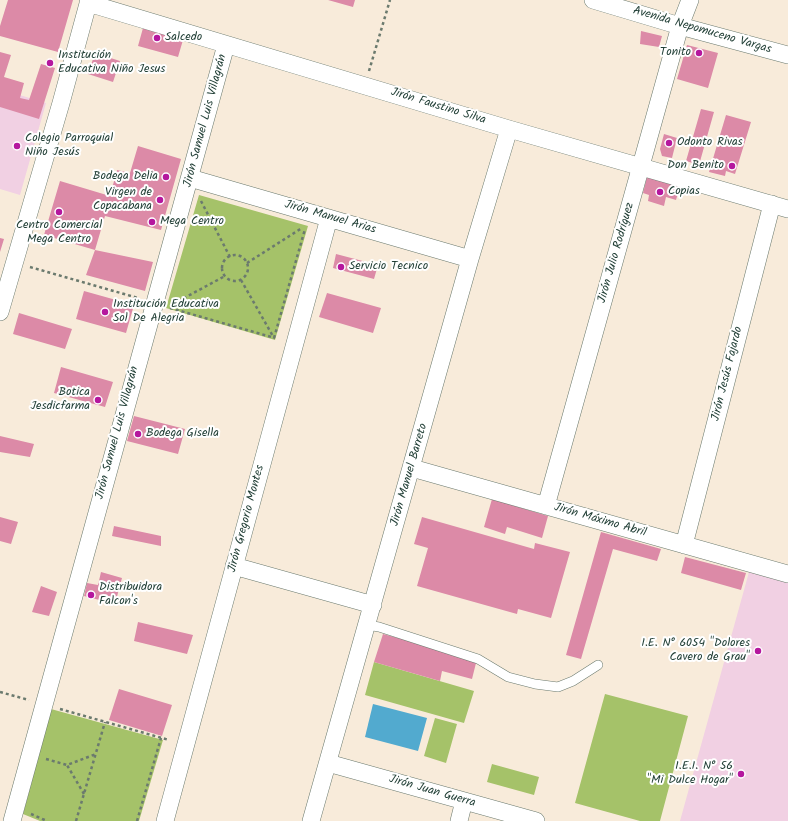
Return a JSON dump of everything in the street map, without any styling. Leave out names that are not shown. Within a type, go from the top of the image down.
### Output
[{"type":"street","name":"Avenida Nepomuceno Vargas","points":[[593,0],[680,26],[788,55]]},
{"type":"street","name":"Jirón Julio Rodríguez","points":[[546,506],[680,26],[690,0]]},
{"type":"street","name":"Jirón Faustino Silva","points":[[88,2],[226,45],[509,129],[788,209]]},
{"type":"street","points":[[0,312],[61,103],[88,2]]},
{"type":"street","name":"Jirón Samuel Luis Villagrán","points":[[12,821],[226,45]]},
{"type":"street","name":"Jirón Manuel Barreto","points":[[311,821],[470,259],[509,129]]},
{"type":"street","name":"Jirón Manuel Arias","points":[[190,178],[470,259]]},
{"type":"street","name":"Jirón Jesús Fajardo","points":[[684,545],[772,204]]},
{"type":"street","name":"Jirón Gregorio Montes","points":[[165,821],[329,218]]},
{"type":"street","name":"Jirón Máximo Abril","points":[[412,468],[788,574]]},
{"type":"street","points":[[234,566],[373,605]]},
{"type":"street","name":"Jirón Juan Guerra","points":[[328,763],[536,821]]},
{"type":"street","points":[[458,821],[464,801]]},
{"type":"lane","points":[[367,624],[478,659],[508,677],[535,684],[558,686],[573,682],[598,665]]},
{"type":"path","points":[[364,85],[390,0]]},
{"type":"path","points":[[198,196],[206,198]]},
{"type":"path","points":[[196,204],[198,196]]},
{"type":"path","points":[[198,196],[230,257]]},
{"type":"path","points":[[298,224],[305,226]]},
{"type":"path","points":[[247,263],[305,226]]},
{"type":"path","points":[[241,280],[274,338],[305,226]]},
{"type":"path","points":[[230,257],[241,257],[247,263],[248,271],[241,280],[230,280],[225,276],[223,265],[230,257]]},
{"type":"path","points":[[167,307],[225,276]]},
{"type":"path","points":[[0,692],[185,745]]},
{"type":"path","points":[[76,821],[105,722]]},
{"type":"path","points":[[137,821],[161,738]]},
{"type":"path","points":[[84,795],[67,765],[96,754]]},
{"type":"shaded area","name":"Colegio Parroquial Niño Jesús","points":[[0,89],[46,103],[20,195],[0,189]]},
{"type":"shaded area","points":[[749,572],[788,583],[788,821],[680,821]]},
{"type":"green space","points":[[199,195],[308,226],[275,340],[166,308]]},
{"type":"green space","points":[[374,662],[474,691],[464,723],[365,695]]},
{"type":"green space","points":[[605,694],[688,716],[660,821],[640,821],[575,803]]},
{"type":"green space","points":[[51,709],[163,740],[139,821],[40,821],[23,814]]},
{"type":"green space","points":[[435,718],[457,724],[446,763],[424,756]]},
{"type":"green space","points":[[492,764],[539,777],[534,795],[487,782]]},
{"type":"water","points":[[373,704],[427,718],[418,751],[365,737]]},
{"type":"building","points":[[8,0],[73,0],[58,52],[0,36],[0,26]]},
{"type":"building","points":[[328,0],[355,0],[353,7]]},
{"type":"building","points":[[143,28],[183,40],[178,57],[138,46]]},
{"type":"building","points":[[641,31],[662,36],[659,47],[640,44]]},
{"type":"building","points":[[687,45],[718,53],[708,88],[677,79]]},
{"type":"building","points":[[0,52],[11,55],[4,77],[24,83],[20,98],[29,100],[41,64],[55,68],[39,119],[0,107]]},
{"type":"building","points":[[95,53],[120,61],[113,82],[88,74]]},
{"type":"building","points":[[701,109],[714,112],[699,165],[686,161]]},
{"type":"building","points":[[726,115],[751,122],[735,174],[726,171],[725,176],[709,172]]},
{"type":"building","name":"Odonto Rivas","points":[[664,134],[677,138],[672,158],[662,156],[660,149]]},
{"type":"building","points":[[138,146],[181,159],[161,230],[105,216],[95,250],[44,235],[60,181],[110,196],[117,170],[130,173]]},
{"type":"building","points":[[647,177],[680,186],[676,200],[666,197],[664,206],[648,201],[649,195],[643,193]]},
{"type":"building","points":[[0,238],[4,239],[0,252]]},
{"type":"building","points":[[95,250],[153,262],[145,291],[86,275]]},
{"type":"building","points":[[336,254],[378,265],[374,279],[333,268]]},
{"type":"building","name":"Institución Educativa Sol De Alegria","points":[[84,291],[134,305],[126,333],[76,319]]},
{"type":"building","points":[[327,293],[381,308],[373,333],[319,317]]},
{"type":"building","points":[[19,313],[72,329],[65,349],[13,334]]},
{"type":"building","points":[[61,367],[113,382],[105,407],[54,393]]},
{"type":"building","points":[[134,416],[185,429],[178,454],[127,441]]},
{"type":"building","points":[[0,436],[34,444],[30,457],[0,452]]},
{"type":"building","points":[[492,499],[548,516],[542,538],[507,527],[505,534],[484,527]]},
{"type":"building","points":[[0,517],[18,522],[11,544],[0,541]]},
{"type":"building","points":[[422,517],[534,549],[535,543],[570,552],[551,618],[518,609],[517,614],[417,586],[428,548],[414,544]]},
{"type":"building","points":[[114,526],[161,536],[161,546],[112,536]]},
{"type":"building","points":[[601,532],[661,549],[657,561],[613,549],[581,659],[566,655]]},
{"type":"building","points":[[685,557],[746,573],[741,590],[681,573]]},
{"type":"building","points":[[101,572],[122,578],[115,604],[84,596],[87,583],[98,585]]},
{"type":"building","points":[[41,586],[57,592],[49,616],[32,612]]},
{"type":"building","points":[[138,622],[193,635],[187,654],[134,641]]},
{"type":"building","points":[[383,634],[477,659],[472,679],[442,671],[440,681],[374,662]]},
{"type":"building","points":[[119,689],[172,705],[162,736],[109,720]]},
{"type":"place","name":"Salcedo","points":[[157,38]]},
{"type":"place","name":"Tonito","points":[[699,53]]},
{"type":"place","name":"Institución Educativa Niño Jesus","points":[[50,63]]},
{"type":"place","name":"Odonto Rivas","points":[[669,143]]},
{"type":"place","name":"Colegio Parroquial Niño Jesús","points":[[17,146]]},
{"type":"place","name":"Don Benito","points":[[732,166]]},
{"type":"place","name":"Bodega Delia","points":[[166,177]]},
{"type":"place","name":"Copias","points":[[660,192]]},
{"type":"place","name":"Virgen de Copacabana","points":[[160,200]]},
{"type":"place","name":"Centro Comercial Mega Centro","points":[[59,212]]},
{"type":"place","name":"Mega Centro","points":[[152,222]]},
{"type":"place","name":"Servicio Tecnico","points":[[341,267]]},
{"type":"place","name":"Institución Educativa Sol De Alegria","points":[[105,312]]},
{"type":"place","name":"Botica Jesdicfarma","points":[[98,400]]},
{"type":"place","name":"Bodega Gisella","points":[[138,434]]},
{"type":"place","name":"Distribuidora Falcon's","points":[[91,595]]},
{"type":"place","name":"I.E. N° 6054 \"Dolores Cavero de Grau\"","points":[[758,651]]},
{"type":"place","name":"I.E.I. N° 56 \"Mi Dulce Hogar\"","points":[[741,774]]}]
